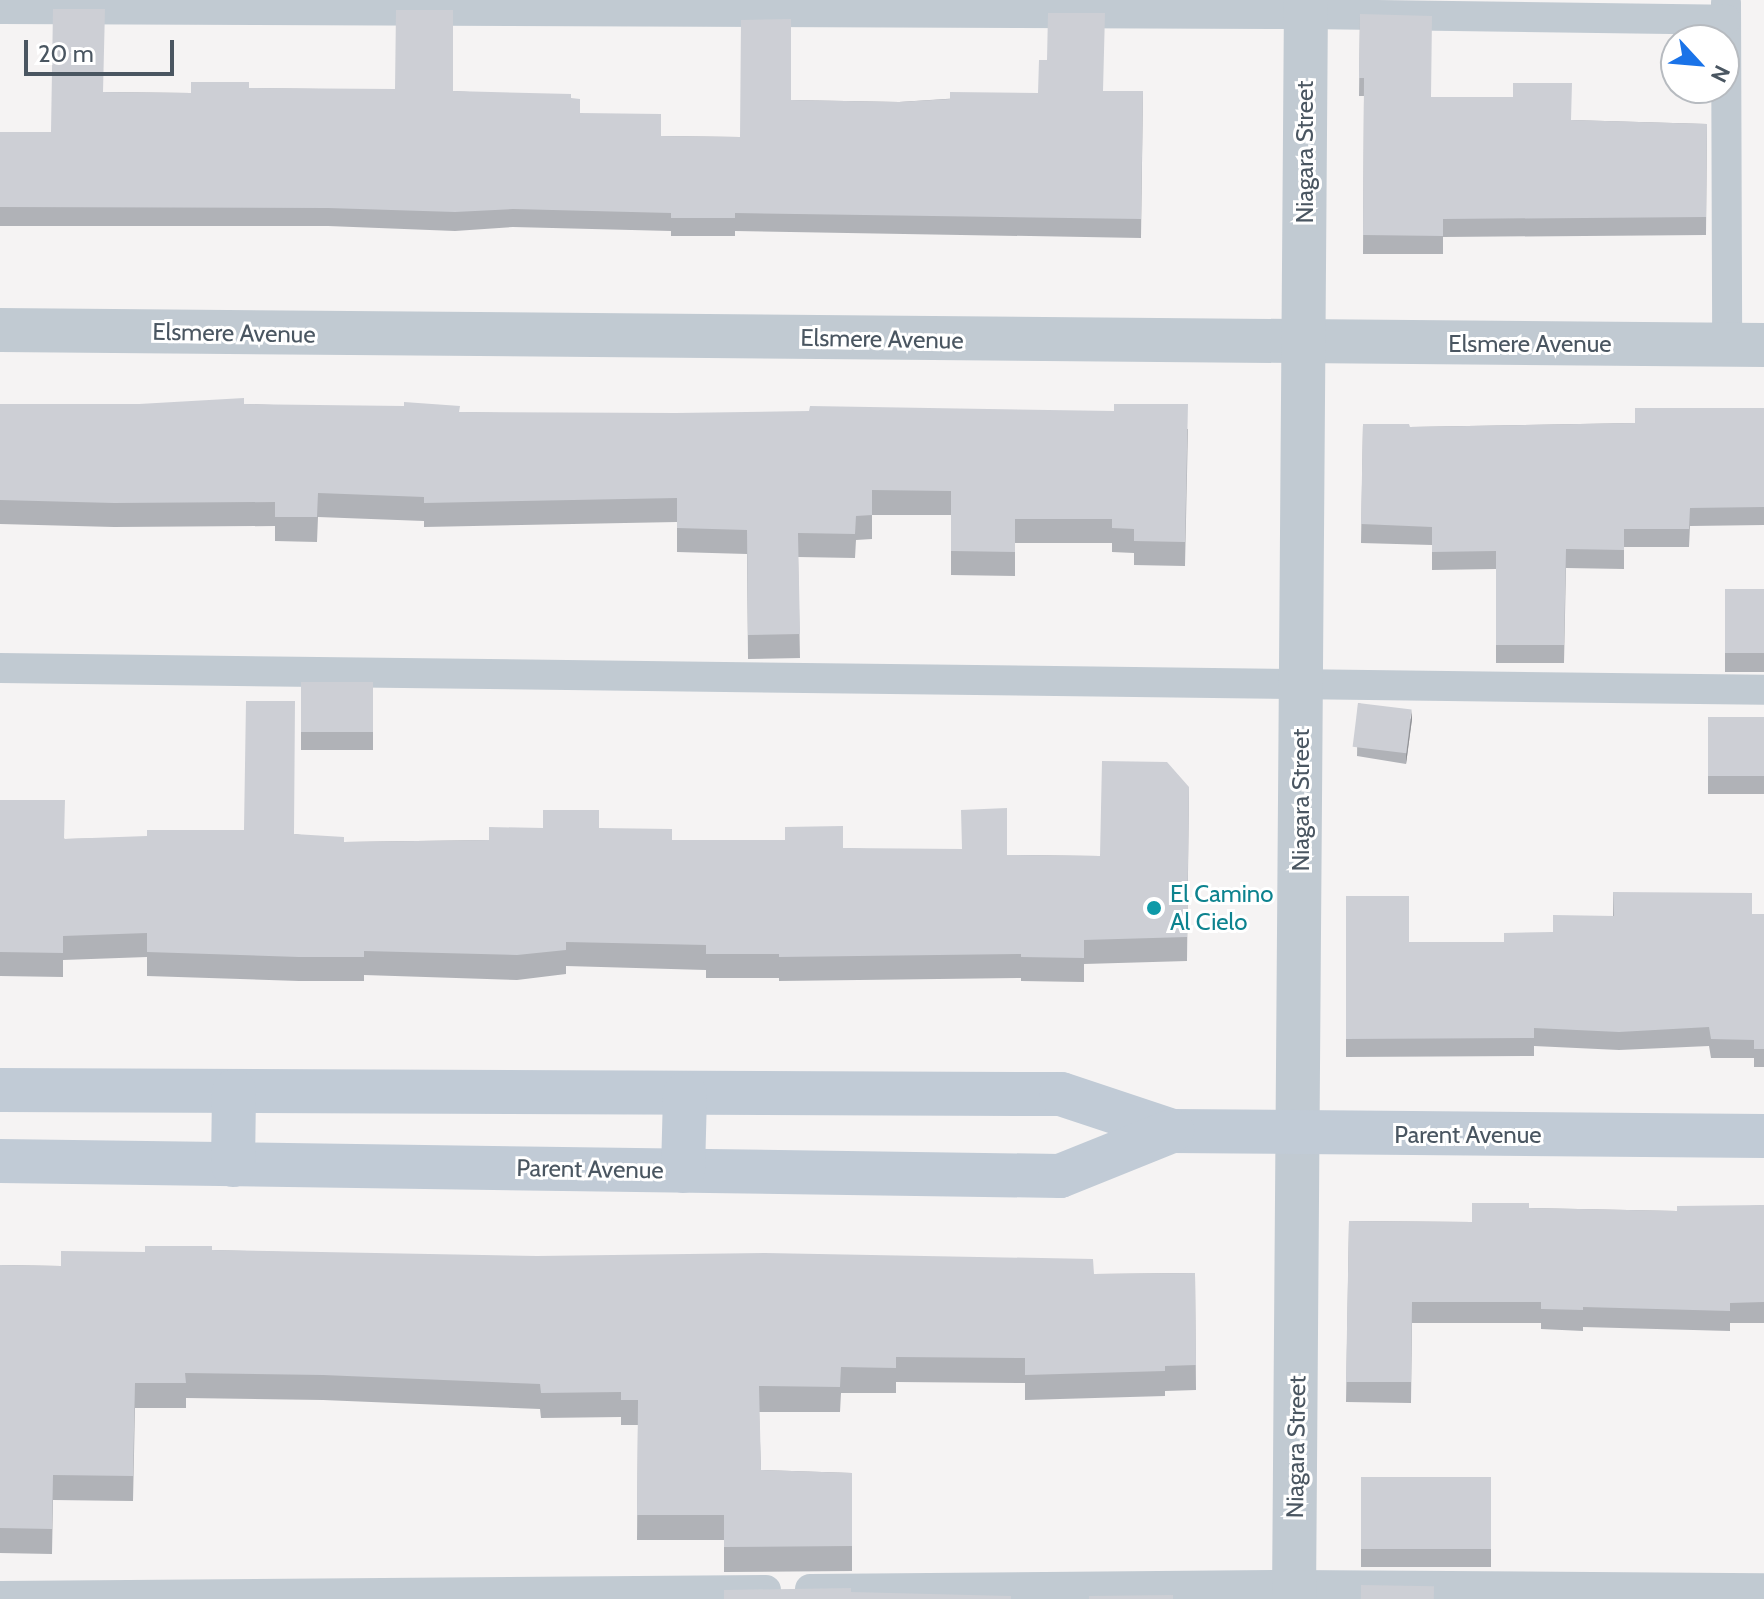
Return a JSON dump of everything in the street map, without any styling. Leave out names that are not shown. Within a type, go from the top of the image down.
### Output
[{"type":"street","name":"Niagara Street","points":[[1294,1592],[1306,7]]},
{"type":"street","name":"Elsmere Avenue","points":[[0,330],[1746,345]]},
{"type":"street","name":"Parent Avenue","points":[[0,1090],[1061,1094],[1172,1131],[1764,1136]]},
{"type":"street","points":[[233,1165],[234,1091]]},
{"type":"street","points":[[683,1171],[685,1094]]},
{"type":"street","name":"Parent Avenue","points":[[0,1161],[1060,1176],[1172,1131]]},
{"type":"lane","points":[[0,9],[1306,7],[1726,10],[1746,345]]},
{"type":"lane","points":[[0,668],[1764,690]]},
{"type":"lane","points":[[0,1596],[1764,1588]]},
{"type":"building","points":[[53,9],[105,9],[103,92],[191,93],[191,82],[249,82],[249,88],[395,89],[396,10],[453,10],[453,91],[571,94],[571,98],[580,99],[580,113],[661,114],[661,136],[740,137],[741,20],[791,19],[791,100],[899,102],[950,99],[950,92],[1038,93],[1039,60],[1047,60],[1048,13],[1105,13],[1103,91],[1143,91],[1141,219],[735,213],[735,218],[671,218],[671,213],[513,209],[455,212],[328,208],[0,207],[0,132],[51,132]]},
{"type":"building","points":[[1360,14],[1432,16],[1431,97],[1513,97],[1513,83],[1572,83],[1571,120],[1707,124],[1706,217],[1443,219],[1443,236],[1363,235],[1364,78],[1359,78]]},
{"type":"building","points":[[244,398],[244,404],[404,406],[404,402],[460,406],[459,412],[809,411],[810,406],[1114,411],[1114,404],[1188,404],[1185,542],[1134,541],[1134,529],[1112,528],[1112,519],[1015,519],[1015,552],[951,551],[951,491],[872,490],[872,515],[856,516],[855,534],[798,533],[800,634],[748,635],[747,530],[677,528],[677,498],[424,503],[424,497],[318,493],[317,517],[275,517],[275,502],[0,500],[0,404],[139,404]]},
{"type":"building","points":[[1635,408],[1764,408],[1764,507],[1690,508],[1689,529],[1624,529],[1624,550],[1566,549],[1564,645],[1496,645],[1496,551],[1432,552],[1432,527],[1361,524],[1363,424],[1409,424],[1410,427],[1635,423]]},
{"type":"building","points":[[1725,589],[1764,589],[1764,653],[1725,653]]},
{"type":"building","points":[[301,682],[373,682],[373,732],[301,732]]},
{"type":"building","points":[[246,701],[295,701],[294,834],[344,837],[344,842],[489,840],[489,827],[543,828],[543,810],[599,810],[599,828],[672,829],[672,840],[785,840],[785,827],[843,826],[843,848],[962,849],[961,810],[1007,808],[1007,855],[1100,856],[1102,761],[1167,762],[1189,787],[1187,937],[1084,940],[1084,958],[1021,957],[1021,954],[779,957],[779,954],[706,954],[706,945],[566,942],[566,950],[517,955],[364,951],[364,957],[299,957],[147,952],[147,933],[63,936],[63,953],[0,952],[0,800],[65,800],[64,839],[147,836],[147,830],[244,830]]},
{"type":"building","points":[[1358,703],[1412,710],[1406,753],[1353,747]]},
{"type":"building","points":[[1708,717],[1764,717],[1764,776],[1708,776]]},
{"type":"building","points":[[1613,892],[1752,893],[1752,914],[1764,914],[1764,1049],[1754,1049],[1754,1040],[1711,1039],[1709,1027],[1619,1032],[1534,1028],[1534,1038],[1346,1039],[1346,896],[1409,896],[1409,942],[1504,942],[1504,933],[1553,932],[1553,915],[1614,916]]},
{"type":"building","points":[[1472,1203],[1529,1203],[1529,1208],[1677,1211],[1677,1206],[1764,1205],[1764,1302],[1730,1303],[1730,1311],[1583,1307],[1583,1310],[1541,1309],[1541,1302],[1412,1302],[1411,1382],[1346,1382],[1349,1221],[1472,1222]]},
{"type":"building","points":[[145,1246],[537,1256],[765,1253],[1093,1259],[1094,1274],[1195,1273],[1196,1365],[1165,1366],[1165,1371],[1025,1375],[1025,1358],[896,1357],[896,1368],[841,1367],[840,1387],[759,1386],[761,1470],[852,1473],[852,1546],[724,1547],[724,1515],[637,1515],[638,1400],[621,1400],[621,1392],[541,1393],[540,1384],[323,1375],[185,1373],[186,1383],[135,1383],[133,1476],[53,1475],[52,1529],[0,1528],[0,1265],[61,1266],[61,1251],[145,1252]]},
{"type":"building","points":[[1361,1477],[1491,1477],[1491,1549],[1361,1549]]},
{"type":"building","points":[[1361,1585],[1434,1586],[1434,1599],[1361,1599]]},
{"type":"building","points":[[851,1588],[851,1592],[1011,1596],[1011,1599],[724,1599],[724,1590]]},
{"type":"building","points":[[1173,1595],[1173,1599],[1089,1599],[1089,1596]]},
{"type":"place","name":"El Camino Al Cielo","points":[[1154,908]]}]
